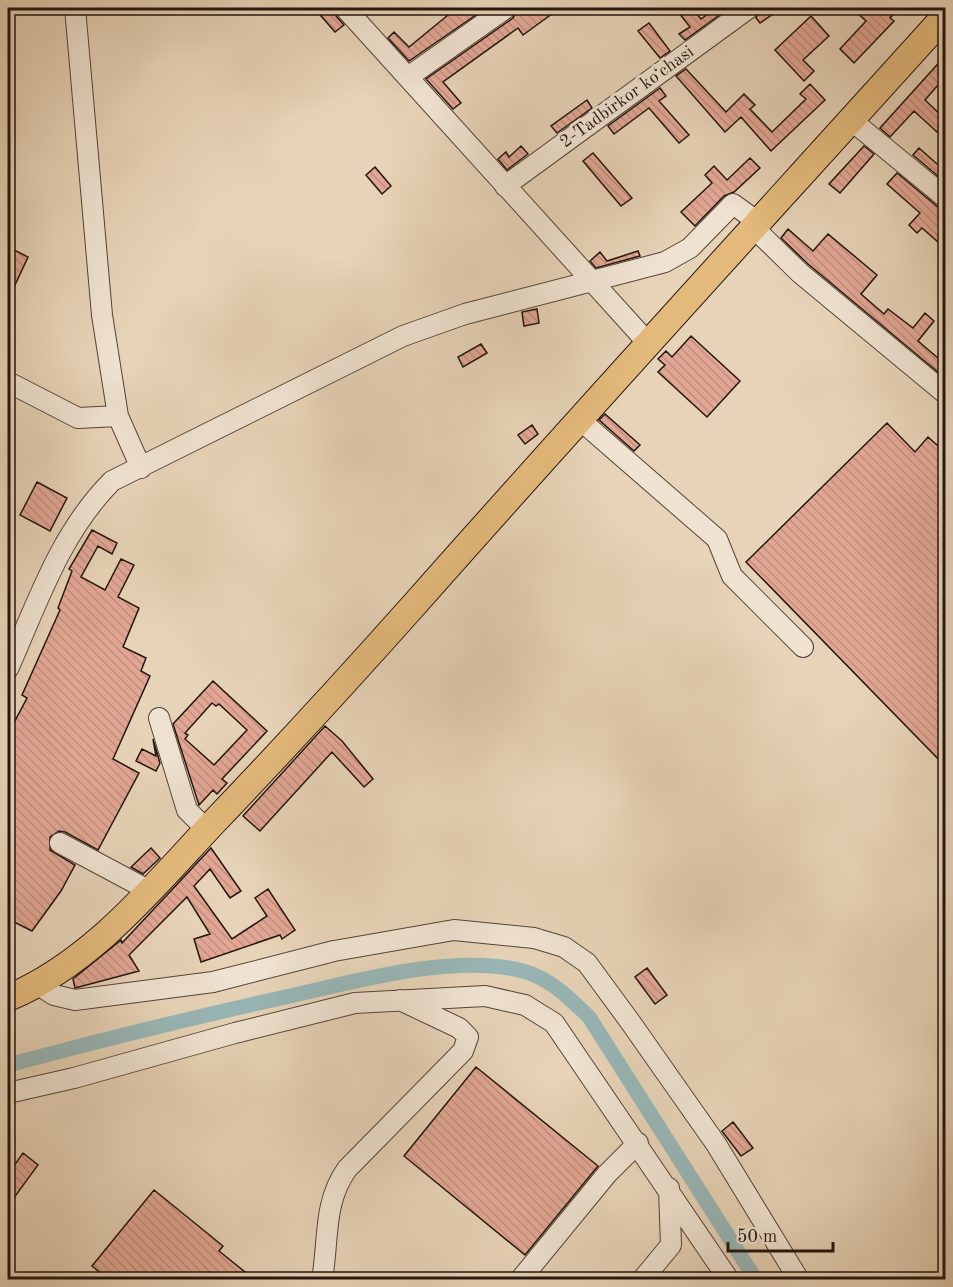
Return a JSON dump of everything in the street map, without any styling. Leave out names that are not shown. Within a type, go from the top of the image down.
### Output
[{"type":"main road","points":[[8,998],[38,984],[69,963],[150,891],[321,709],[579,419],[945,15]]},
{"type":"street","points":[[75,8],[102,315],[118,416],[141,468]]},
{"type":"street","points":[[345,8],[648,343]]},
{"type":"street","points":[[408,77],[506,8]]},
{"type":"street","name":"2-Tadbirkor koʻchasi","points":[[505,186],[749,8]]},
{"type":"street","points":[[851,120],[945,198]]},
{"type":"street","points":[[8,669],[67,536],[90,503],[112,481],[403,336],[465,314],[665,262],[690,248],[734,204],[800,273],[945,394]]},
{"type":"street","points":[[8,382],[78,418],[118,416]]},
{"type":"street","points":[[579,419],[717,539],[732,576],[803,647]]},
{"type":"street","points":[[159,718],[187,810],[207,830]]},
{"type":"street","points":[[60,843],[150,891]]},
{"type":"street","points":[[38,984],[54,995],[75,1000],[213,982],[334,951],[454,930],[534,938],[564,947],[587,963],[631,1023],[716,1144],[799,1280]]},
{"type":"street","points":[[8,1094],[355,1003],[485,996],[525,1005],[554,1023],[669,1188],[729,1280]]},
{"type":"street","points":[[322,1280],[330,1200],[335,1185],[347,1169],[463,1051],[468,1042],[468,1037],[459,1028],[400,1000]]},
{"type":"street","points":[[520,1280],[607,1174],[638,1143]]},
{"type":"street","points":[[642,1280],[671,1245],[669,1188]]},
{"type":"building","points":[[314,8],[333,8],[336,16],[344,25],[335,32]]},
{"type":"building","points":[[442,8],[486,8],[409,61],[388,38],[394,32],[409,47],[448,15]]},
{"type":"building","points":[[518,8],[560,8],[523,35],[518,28],[443,82],[461,103],[453,109],[426,79],[513,18]]},
{"type":"building","points":[[675,8],[692,8],[701,19],[716,8],[729,8],[685,40],[679,34],[690,27]]},
{"type":"building","points":[[761,8],[782,8],[760,23],[756,18]]},
{"type":"building","points":[[852,8],[900,8],[890,18],[894,21],[854,63],[840,49],[866,21]]},
{"type":"building","points":[[811,16],[829,36],[803,60],[814,71],[804,81],[775,50]]},
{"type":"building","points":[[649,23],[670,51],[660,58],[638,31]]},
{"type":"building","points":[[945,56],[945,77],[925,100],[945,119],[945,122],[937,132],[914,111],[890,137],[880,128]]},
{"type":"building","points":[[686,69],[726,112],[744,94],[755,105],[750,109],[772,132],[806,99],[800,94],[810,84],[825,100],[771,151],[741,117],[725,132],[676,76]]},
{"type":"building","points":[[660,88],[666,96],[659,101],[689,135],[679,143],[649,108],[614,134],[608,126]]},
{"type":"building","points":[[587,100],[592,108],[557,133],[551,126]]},
{"type":"building","points":[[521,146],[528,154],[507,170],[498,159],[506,152],[509,157]]},
{"type":"building","points":[[864,146],[874,154],[840,193],[829,184]]},
{"type":"building","points":[[919,148],[945,171],[945,182],[913,155]]},
{"type":"building","points":[[593,153],[632,198],[621,206],[583,161]]},
{"type":"building","points":[[750,158],[760,168],[734,192],[724,196],[695,226],[681,212],[712,183],[705,175],[714,166],[727,180]]},
{"type":"building","points":[[375,167],[391,186],[382,194],[366,175]]},
{"type":"building","points":[[897,173],[938,207],[945,210],[945,248],[922,228],[917,233],[909,225],[920,213],[887,184]]},
{"type":"building","points":[[788,229],[813,251],[828,234],[877,275],[861,294],[884,314],[888,309],[913,328],[925,313],[934,321],[918,341],[945,364],[945,378],[808,264],[781,238]]},
{"type":"building","points":[[8,247],[28,257],[8,300]]},
{"type":"building","points":[[638,251],[640,256],[596,268],[590,261],[600,252],[607,261]]},
{"type":"building","points":[[537,309],[539,323],[524,326],[522,312]]},
{"type":"building","points":[[691,336],[740,381],[707,417],[658,372],[665,365],[658,359],[666,351],[672,357]]},
{"type":"building","points":[[481,344],[487,353],[463,367],[458,357]]},
{"type":"building","points":[[605,414],[640,445],[634,451],[599,420]]},
{"type":"building","points":[[887,423],[915,452],[928,437],[945,452],[945,766],[746,562]]},
{"type":"building","points":[[532,425],[538,434],[525,444],[518,435]]},
{"type":"building","points":[[37,482],[67,498],[50,531],[20,515]]},
{"type":"building","points":[[92,530],[117,543],[112,554],[98,546],[81,577],[105,590],[121,559],[134,565],[118,597],[139,608],[123,647],[146,658],[141,671],[150,676],[113,759],[139,773],[98,850],[65,832],[59,831],[50,837],[50,850],[75,865],[61,891],[32,931],[8,919],[8,734],[27,698],[22,695],[60,610],[58,608],[72,571],[69,569]]},
{"type":"building","points":[[213,681],[267,731],[222,779],[227,783],[217,794],[213,790],[199,805],[173,724]],"holes":[[[212,703],[216,706],[219,704],[247,730],[214,765],[185,739],[188,735],[185,733]]]},
{"type":"building","points":[[325,726],[342,741],[373,779],[364,787],[332,752],[260,831],[243,816]]},
{"type":"building","points":[[153,739],[160,763],[156,771],[136,761],[142,749],[156,756]]},
{"type":"building","points":[[151,848],[160,858],[143,874],[131,867]]},
{"type":"building","points":[[211,848],[241,891],[230,898],[210,869],[194,886],[232,939],[267,916],[255,898],[268,889],[295,930],[282,939],[280,935],[201,962],[194,939],[210,934],[187,897],[129,955],[139,971],[75,988],[73,979],[121,940],[122,943]]},
{"type":"building","points":[[647,968],[667,995],[655,1004],[635,977]]},
{"type":"building","points":[[476,1067],[598,1166],[525,1255],[404,1156]]},
{"type":"building","points":[[733,1122],[753,1148],[741,1156],[722,1131]]},
{"type":"building","points":[[23,1153],[38,1165],[8,1206],[8,1174]]},
{"type":"building","points":[[154,1190],[223,1246],[219,1251],[255,1280],[109,1280],[92,1266]]},
{"type":"waterway","points":[[8,1065],[184,1020],[406,971],[467,965],[496,966],[523,971],[551,984],[589,1017],[756,1280]]}]
